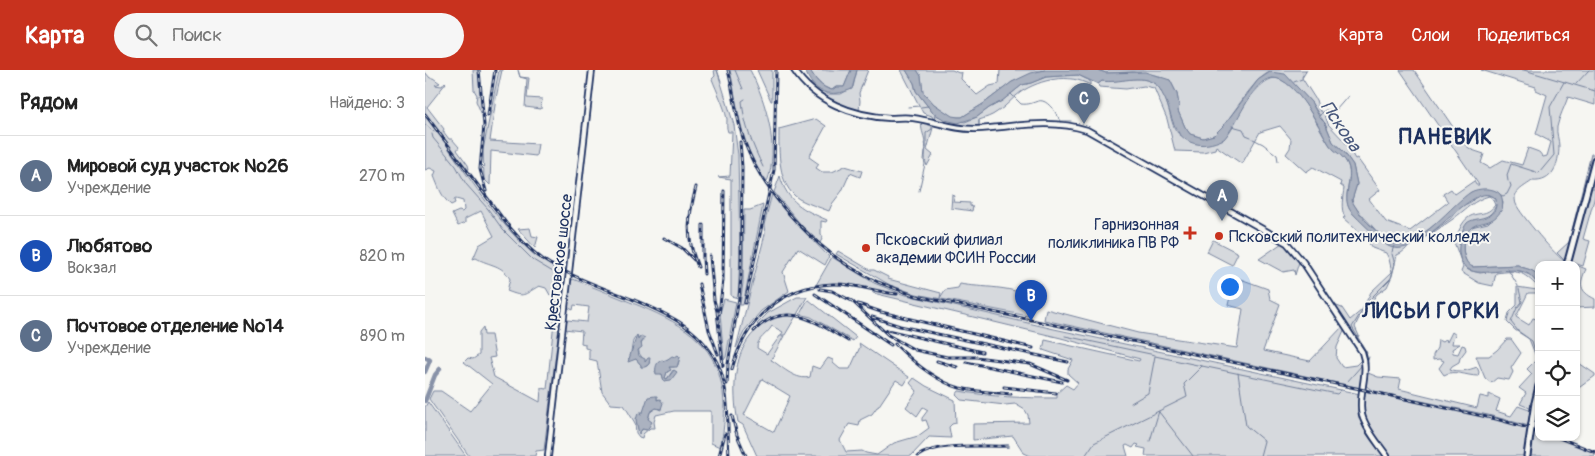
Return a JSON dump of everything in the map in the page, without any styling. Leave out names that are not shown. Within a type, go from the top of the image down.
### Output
[{"type":"highway","points":[[1568,261],[1595,160]]},
{"type":"highway","points":[[1527,456],[1537,396]]},
{"type":"main road","name":"Крестовское шоссе","points":[[548,456],[592,70]]},
{"type":"main road","points":[[794,70],[806,86],[827,101],[839,107],[863,113],[890,118],[911,118],[965,129],[1032,124],[1072,126],[1087,130],[1287,243],[1303,262],[1362,352],[1365,368],[1361,406],[1362,417],[1387,456]]},
{"type":"shaded area","points":[[473,70],[478,70],[482,115],[476,101],[477,95],[474,90]]},
{"type":"shaded area","points":[[499,70],[502,70],[490,141],[538,144],[536,156],[491,151],[490,185],[484,179],[483,150]]},
{"type":"shaded area","points":[[714,70],[717,70],[734,125],[738,155],[740,254],[738,298],[731,296],[731,179],[718,177],[730,176],[732,132],[728,132],[726,114],[712,79],[715,76]]},
{"type":"shaded area","points":[[730,70],[750,70],[766,110],[772,140],[771,169],[767,182],[751,157],[746,143],[738,114]]},
{"type":"shaded area","points":[[757,70],[772,70],[772,101],[771,101]]},
{"type":"shaded area","points":[[805,70],[810,70],[816,80],[832,90],[836,87],[844,87],[851,70],[857,70],[852,89],[844,92],[830,93],[818,89],[808,78]]},
{"type":"shaded area","points":[[810,70],[851,70],[844,87],[836,87],[832,90],[819,82]]},
{"type":"shaded area","points":[[857,70],[868,70],[859,93],[859,111],[839,105],[808,86],[811,83],[827,94],[841,94],[853,87]]},
{"type":"shaded area","points":[[901,70],[906,70],[914,83],[916,91],[933,113],[938,116],[965,122],[977,117],[1002,101],[1022,85],[1046,77],[1078,75],[1090,81],[1090,85],[1073,79],[1046,81],[1029,87],[991,116],[979,120],[979,127],[958,126],[933,120],[932,116],[923,113]]},
{"type":"shaded area","points":[[906,70],[917,70],[921,76],[923,92],[934,104],[952,116],[962,117],[1012,82],[1031,73],[1045,70],[1097,70],[1106,73],[1145,72],[1170,80],[1177,94],[1178,111],[1185,127],[1190,134],[1203,138],[1214,135],[1224,125],[1258,80],[1270,72],[1285,74],[1311,102],[1325,123],[1333,142],[1344,152],[1353,165],[1357,184],[1352,200],[1353,203],[1360,214],[1364,216],[1364,219],[1383,238],[1397,244],[1416,239],[1471,192],[1482,189],[1494,190],[1501,196],[1503,201],[1502,209],[1490,221],[1474,226],[1467,233],[1463,249],[1466,260],[1473,267],[1518,265],[1535,273],[1535,280],[1526,273],[1516,270],[1481,272],[1467,269],[1462,263],[1459,247],[1465,226],[1470,221],[1490,215],[1496,206],[1496,199],[1486,195],[1475,198],[1416,243],[1401,248],[1385,244],[1350,210],[1347,199],[1350,175],[1347,163],[1331,146],[1304,102],[1286,83],[1277,79],[1268,79],[1256,89],[1224,139],[1203,145],[1190,142],[1179,133],[1167,103],[1157,85],[1143,79],[1102,81],[1098,84],[1078,75],[1046,77],[1022,85],[977,117],[958,123],[945,120],[933,113],[916,91],[914,83]]},
{"type":"shaded area","points":[[917,70],[952,70],[959,73],[962,72],[961,79],[977,95],[990,86],[999,84],[1000,70],[1045,70],[1012,82],[962,117],[952,117],[934,104],[923,92],[921,76]]},
{"type":"shaded area","points":[[1097,70],[1307,70],[1302,78],[1316,100],[1319,110],[1325,114],[1328,124],[1345,142],[1355,159],[1357,158],[1380,190],[1369,199],[1386,222],[1410,231],[1448,202],[1443,194],[1451,189],[1455,194],[1474,181],[1476,185],[1479,185],[1400,70],[1414,70],[1466,146],[1484,154],[1481,163],[1490,168],[1503,160],[1522,165],[1528,148],[1539,152],[1543,157],[1547,156],[1551,142],[1536,134],[1547,95],[1536,90],[1536,87],[1481,70],[1595,70],[1595,105],[1568,97],[1557,127],[1559,153],[1556,166],[1550,176],[1539,181],[1532,181],[1520,189],[1515,196],[1516,204],[1524,217],[1547,245],[1564,261],[1535,261],[1535,273],[1518,265],[1469,266],[1463,251],[1465,236],[1471,227],[1488,223],[1502,209],[1503,203],[1500,194],[1471,192],[1443,218],[1420,235],[1408,241],[1397,243],[1387,241],[1353,203],[1352,200],[1357,184],[1353,165],[1344,152],[1333,142],[1326,125],[1311,102],[1289,79],[1270,72],[1266,74],[1248,92],[1224,125],[1214,135],[1203,138],[1190,134],[1185,127],[1178,111],[1177,94],[1170,80],[1165,80],[1160,76],[1133,72],[1106,73]]},
{"type":"shaded area","points":[[425,72],[430,78],[440,83],[435,85],[442,86],[446,83],[427,107],[444,129],[443,131],[449,139],[452,139],[459,147],[457,150],[469,169],[467,170],[450,147],[449,149],[508,229],[531,252],[559,273],[564,283],[563,290],[550,295],[546,288],[539,286],[521,295],[507,291],[510,279],[507,274],[495,266],[476,258],[473,259],[479,245],[494,236],[481,211],[465,219],[465,223],[458,226],[452,214],[464,210],[463,201],[456,199],[454,200],[455,203],[451,205],[439,188],[434,176],[436,171],[430,168],[425,170]]},
{"type":"shaded area","points":[[520,77],[529,78],[527,98],[542,99],[541,109],[525,107],[527,79]]},
{"type":"shaded area","points":[[1275,78],[1284,81],[1292,87],[1307,106],[1331,146],[1347,163],[1349,168],[1347,195],[1349,209],[1386,245],[1400,247],[1417,242],[1448,221],[1462,206],[1472,201],[1475,197],[1484,194],[1495,197],[1496,206],[1485,217],[1473,220],[1465,232],[1459,251],[1463,263],[1468,270],[1480,273],[1510,269],[1519,271],[1530,275],[1535,281],[1535,284],[1524,275],[1515,272],[1496,273],[1493,286],[1479,283],[1461,272],[1463,267],[1454,242],[1466,219],[1492,209],[1495,205],[1489,196],[1474,203],[1427,237],[1397,255],[1392,276],[1387,287],[1377,294],[1358,320],[1355,327],[1359,336],[1356,338],[1334,305],[1342,308],[1350,320],[1362,310],[1371,292],[1392,272],[1386,253],[1372,248],[1368,240],[1343,218],[1345,217],[1342,207],[1344,188],[1340,185],[1341,182],[1313,167],[1306,172],[1286,154],[1290,148],[1291,139],[1280,126],[1260,132],[1242,164],[1216,146],[1215,149],[1203,152],[1175,151],[1167,119],[1154,88],[1144,86],[1126,89],[1099,87],[1098,84],[1102,81],[1129,79],[1149,81],[1155,84],[1164,95],[1173,125],[1180,135],[1219,141],[1227,135],[1247,101],[1268,80]]},
{"type":"shaded area","points":[[1083,86],[1095,91],[1096,104],[1076,100],[1077,98],[1082,99],[1084,94],[1079,91]]},
{"type":"shaded area","points":[[816,119],[826,126],[809,157],[819,164],[816,168],[822,172],[832,172],[845,166],[862,171],[860,177],[850,173],[842,191],[829,211],[802,201],[792,193],[783,176],[781,167],[779,129]]},
{"type":"shaded area","points":[[922,121],[934,124],[927,150],[933,155],[927,166],[921,127]]},
{"type":"shaded area","points":[[1591,154],[1595,154],[1568,256],[1564,260],[1557,253],[1569,242]]},
{"type":"shaded area","points":[[780,176],[787,192],[797,204],[827,220],[826,222],[821,221],[821,234],[823,237],[820,243],[802,226],[774,192]]},
{"type":"shaded area","points":[[1590,188],[1595,188],[1595,196],[1583,239],[1590,241],[1583,266],[1580,265],[1580,261],[1570,261]]},
{"type":"shaded area","points":[[772,194],[784,210],[829,257],[825,265],[798,248],[783,272],[789,291],[761,311],[745,330],[736,348],[765,234],[764,225]]},
{"type":"shaded area","points":[[952,195],[955,196],[953,202],[970,203],[970,206],[973,207],[972,211],[951,208]]},
{"type":"shaded area","points":[[763,205],[743,305],[740,305],[743,283],[744,210],[750,210]]},
{"type":"shaded area","points":[[530,228],[532,236],[538,237],[535,248],[518,229]]},
{"type":"shaded area","points":[[1213,240],[1238,253],[1232,265],[1207,252]]},
{"type":"shaded area","points":[[1282,243],[1294,252],[1299,262],[1295,275],[1294,270],[1283,272],[1259,259]]},
{"type":"shaded area","points":[[838,251],[870,270],[888,277],[888,279],[941,293],[940,298],[945,290],[958,288],[960,284],[1008,289],[1018,292],[1033,300],[1033,307],[1029,309],[1028,316],[916,294],[890,285],[836,254]]},
{"type":"shaded area","points":[[832,257],[874,283],[902,294],[1054,329],[1360,394],[1360,413],[1385,456],[1145,456],[1146,449],[1137,447],[1139,445],[1136,444],[1133,448],[1125,446],[1128,456],[1031,456],[1024,453],[1013,436],[973,440],[973,424],[1029,423],[1028,415],[1025,410],[1015,404],[1005,405],[961,400],[956,395],[959,391],[1008,397],[1057,398],[1057,393],[1066,385],[1073,389],[1078,383],[1068,374],[1068,369],[1073,360],[1043,350],[1045,340],[1139,361],[1140,359],[873,293],[872,289],[845,284],[816,285]]},
{"type":"shaded area","points":[[1580,267],[1586,269],[1582,279],[1583,290],[1595,299],[1595,307],[1580,308]]},
{"type":"shaded area","points":[[1235,277],[1268,289],[1270,299],[1280,304],[1263,351],[1310,361],[1343,326],[1345,329],[1337,347],[1336,358],[1342,367],[1356,365],[1362,359],[1361,388],[1044,320],[1046,309],[1138,333],[1237,348],[1243,309],[1228,305]]},
{"type":"shaded area","points":[[573,279],[640,306],[672,321],[698,340],[716,366],[721,382],[724,414],[720,447],[711,443],[711,411],[674,411],[656,415],[655,428],[650,428],[643,434],[642,438],[639,437],[636,433],[635,423],[624,405],[611,404],[602,392],[597,361],[589,359],[589,349],[585,348],[585,344],[581,343],[582,331],[564,329],[567,320],[587,322],[589,307],[574,305],[573,310],[567,307],[569,284]],"holes":[[[637,335],[637,339],[641,337],[644,340],[639,352],[645,362],[647,360],[650,362],[647,366],[641,367],[636,359],[628,359],[633,341]],[[680,357],[678,365],[669,367],[670,370],[665,378],[667,379],[664,381],[662,374],[655,372],[658,363]],[[673,370],[676,372],[667,378]],[[650,397],[657,397],[657,400],[661,401],[661,410],[656,408],[650,412],[646,430],[643,429],[640,432],[636,418],[642,415]]]},
{"type":"shaded area","points":[[1517,287],[1535,290],[1535,293],[1528,293],[1516,317],[1529,325],[1533,318],[1535,319],[1535,354],[1529,339],[1507,322],[1509,313],[1517,305]]},
{"type":"shaded area","points":[[560,295],[563,295],[544,450],[536,451],[535,456],[469,456],[429,399],[433,391],[441,391],[470,411],[492,384],[464,362],[468,358],[473,359],[479,355],[479,332],[483,327],[484,335],[491,335],[495,357],[489,358],[494,377],[540,402],[541,388],[547,389],[556,302]]},
{"type":"shaded area","points":[[797,297],[807,297],[785,335],[781,335],[783,332],[772,326],[757,345],[757,348],[767,354],[780,336],[784,336],[771,360],[795,376],[810,377],[812,366],[820,369],[828,358],[833,360],[833,363],[840,369],[850,369],[860,347],[859,343],[909,377],[904,385],[896,380],[872,414],[860,420],[859,426],[849,424],[840,440],[846,452],[862,451],[877,455],[894,443],[918,436],[929,428],[926,420],[922,421],[928,410],[923,407],[917,416],[906,407],[917,391],[910,383],[914,378],[955,400],[956,423],[949,427],[951,438],[929,437],[911,456],[757,456],[743,425],[738,422],[735,397],[736,371],[744,346],[760,327],[757,324],[768,313]],"holes":[[[762,379],[790,396],[774,432],[744,415]]]},
{"type":"shaded area","points":[[724,299],[736,302],[724,360],[720,313]]},
{"type":"shaded area","points":[[809,300],[856,337],[853,341],[811,317],[800,314]]},
{"type":"shaded area","points":[[1452,332],[1456,335],[1453,338],[1452,344],[1460,344],[1452,349],[1453,353],[1458,354],[1462,345],[1465,346],[1466,350],[1459,362],[1450,369],[1460,371],[1477,367],[1478,376],[1456,373],[1444,375],[1439,368],[1444,361],[1439,359],[1433,360],[1438,340],[1442,342],[1446,339],[1447,342]]},
{"type":"shaded area","points":[[637,335],[638,340],[641,336],[645,338],[641,343],[642,347],[638,350],[639,356],[645,359],[645,362],[650,358],[649,364],[645,367],[641,367],[636,359],[628,362]]},
{"type":"shaded area","points":[[1507,339],[1511,339],[1521,353],[1511,368],[1513,372],[1509,380],[1497,378],[1491,383],[1485,378],[1476,356],[1489,356]]},
{"type":"shaded area","points":[[678,355],[680,357],[677,367],[669,367],[671,370],[667,372],[665,378],[667,379],[674,370],[677,372],[671,380],[664,381],[662,374],[656,374],[657,364],[662,360],[665,361],[672,356]]},
{"type":"shaded area","points":[[1535,361],[1535,395],[1532,409],[1520,404],[1526,393],[1519,388],[1532,374],[1527,369]]},
{"type":"shaded area","points":[[1580,364],[1595,374],[1595,376],[1580,387]]},
{"type":"shaded area","points":[[1368,373],[1378,377],[1401,379],[1399,389],[1477,408],[1480,396],[1489,398],[1489,394],[1500,399],[1496,411],[1511,416],[1518,406],[1532,411],[1529,426],[1488,415],[1373,391],[1365,385]]},
{"type":"shaded area","points":[[1364,391],[1497,419],[1529,429],[1526,456],[1389,456],[1372,433],[1366,419],[1363,402]]},
{"type":"shaded area","points":[[657,396],[657,400],[660,399],[663,403],[661,409],[656,408],[650,412],[648,419],[652,422],[647,430],[642,429],[639,434],[636,420],[638,413],[641,415],[640,412],[643,412],[648,397]]},
{"type":"shaded area","points":[[428,402],[466,456],[425,456],[425,407]]},
{"type":"shaded area","points":[[1533,430],[1535,431],[1535,441],[1567,441],[1595,452],[1595,456],[1529,456]]},
{"type":"waterway","points":[[717,70],[721,81]]},
{"type":"waterway","points":[[735,70],[743,89]]},
{"type":"waterway","points":[[1303,73],[1306,70]]},
{"type":"waterway","points":[[1524,70],[1595,91]]},
{"type":"waterway","points":[[1576,84],[1589,70]]},
{"type":"waterway","points":[[1294,82],[1302,79]]},
{"type":"waterway","points":[[1508,181],[1507,175],[1511,164],[1539,173],[1554,155],[1550,107],[1564,82]]},
{"type":"waterway","name":"Пскова","points":[[1168,91],[1173,114]]},
{"type":"waterway","points":[[1011,94],[1021,104],[1044,101],[1052,108]]},
{"type":"waterway","points":[[1319,116],[1325,110],[1336,110],[1349,95]]},
{"type":"waterway","points":[[745,99],[742,101],[747,127],[763,167]]},
{"type":"waterway","points":[[908,107],[919,106]]},
{"type":"waterway","points":[[921,107],[928,106]]},
{"type":"waterway","points":[[1053,109],[1061,121],[1071,121]]},
{"type":"waterway","points":[[933,121],[936,113]]},
{"type":"waterway","name":"Пскова","points":[[1175,120],[1181,131]]},
{"type":"waterway","points":[[425,124],[434,132]]},
{"type":"waterway","points":[[926,148],[926,133],[932,129],[932,125]]},
{"type":"waterway","points":[[1232,126],[1243,129],[1246,135],[1251,137]]},
{"type":"waterway","points":[[432,134],[433,138],[456,166],[466,184],[503,230],[533,260],[558,275]]},
{"type":"waterway","points":[[1253,139],[1277,155],[1278,161]]},
{"type":"waterway","points":[[919,191],[925,164],[925,151]]},
{"type":"waterway","points":[[1501,195],[1507,194],[1511,186],[1510,183]]},
{"type":"waterway","points":[[1392,252],[1394,246]]},
{"type":"waterway","points":[[1367,353],[1352,327],[1369,300],[1391,278],[1395,264],[1392,254]]},
{"type":"waterway","points":[[1507,268],[1518,286]]},
{"type":"waterway","points":[[1519,289],[1522,302],[1511,322],[1518,331],[1532,341],[1535,351]]},
{"type":"waterway","points":[[1065,336],[1155,355]]},
{"type":"waterway","points":[[1131,403],[1148,393],[1155,356],[1202,366]]},
{"type":"waterway","points":[[1347,382],[1362,365]]},
{"type":"waterway","points":[[1085,456],[1094,443],[1187,397],[1184,384],[1202,366],[1337,394],[1341,390]]},
{"type":"waterway","points":[[1238,373],[1246,426],[1264,441],[1260,456]]},
{"type":"waterway","points":[[1150,441],[1159,411]]},
{"type":"waterway","points":[[1159,412],[1193,456]]},
{"type":"taxiway","points":[[425,357],[430,360],[425,372]]},
{"type":"taxiway","points":[[425,401],[435,375],[440,369]]},
{"type":"railway","points":[[479,70],[484,125],[480,169],[486,191]]},
{"type":"railway","points":[[488,115],[495,70]]},
{"type":"railway","points":[[728,70],[744,141],[753,162],[766,184],[798,224],[817,241],[836,257],[878,282],[917,296],[1360,389],[1496,419],[1535,430]]},
{"type":"railway","points":[[745,303],[774,170],[776,70]]},
{"type":"railway","points":[[425,114],[506,223],[538,255],[550,264],[571,274],[673,318],[705,344],[713,355],[723,379],[727,401],[729,456]]},
{"type":"railway","points":[[727,384],[728,364],[741,278],[742,167],[740,142]]},
{"type":"railway","points":[[696,187],[689,227],[691,246],[698,267]]},
{"type":"railway","points":[[719,314],[723,280],[724,191]]},
{"type":"railway","points":[[703,225],[704,274]]},
{"type":"railway","points":[[664,238],[682,248],[694,260]]},
{"type":"railway","points":[[710,256],[723,366]]},
{"type":"railway","points":[[699,284],[709,330],[718,354]]},
{"type":"railway","points":[[732,369],[738,351],[756,321],[768,309],[797,291],[814,286],[841,284],[897,294]]},
{"type":"railway","points":[[820,289],[832,291],[852,301],[888,335],[915,350],[947,357],[976,357],[1030,364],[1067,380]]},
{"type":"railway","points":[[815,294],[891,345]]},
{"type":"railway","points":[[858,304],[881,312],[1033,348]]},
{"type":"railway","points":[[754,331],[766,321],[778,316],[790,315],[813,321],[848,341]]},
{"type":"railway","points":[[872,317],[900,326],[1068,362]]},
{"type":"railway","points":[[887,330],[982,352]]},
{"type":"railway","points":[[895,344],[925,370],[951,385],[972,390],[1011,394]]},
{"type":"railway","points":[[937,361],[957,367]]},
{"type":"railway","points":[[966,362],[1062,382]]},
{"type":"railway","points":[[1004,387],[1056,393]]},
{"type":"railway","points":[[732,416],[737,435],[746,456]]},
{"type":"railway","points":[[719,456],[725,434]]},
{"type":"railway","points":[[1567,441],[1595,452]]},
{"type":"railway","points":[[918,456],[949,447],[1008,446]]},
{"type":"place","name":"Почтовое отделение №14","points":[[1084,124]]},
{"type":"place","name":"Мировой суд участок №26","points":[[1222,221]]},
{"type":"place","name":"Гарнизонная поликлиника ПВ РФ","points":[[1190,233]]},
{"type":"place","name":"Псковский политехнический колледж","points":[[1219,236]]},
{"type":"place","name":"Псковский филиал академии ФСИН России","points":[[866,248]]},
{"type":"place","name":"Любятово","points":[[1031,321]]},
{"type":"district","name":"ПАНЕВИК","points":[[1446,137]]},
{"type":"district","name":"ЛИСЬИ ГОРКИ","points":[[1431,311]]}]
